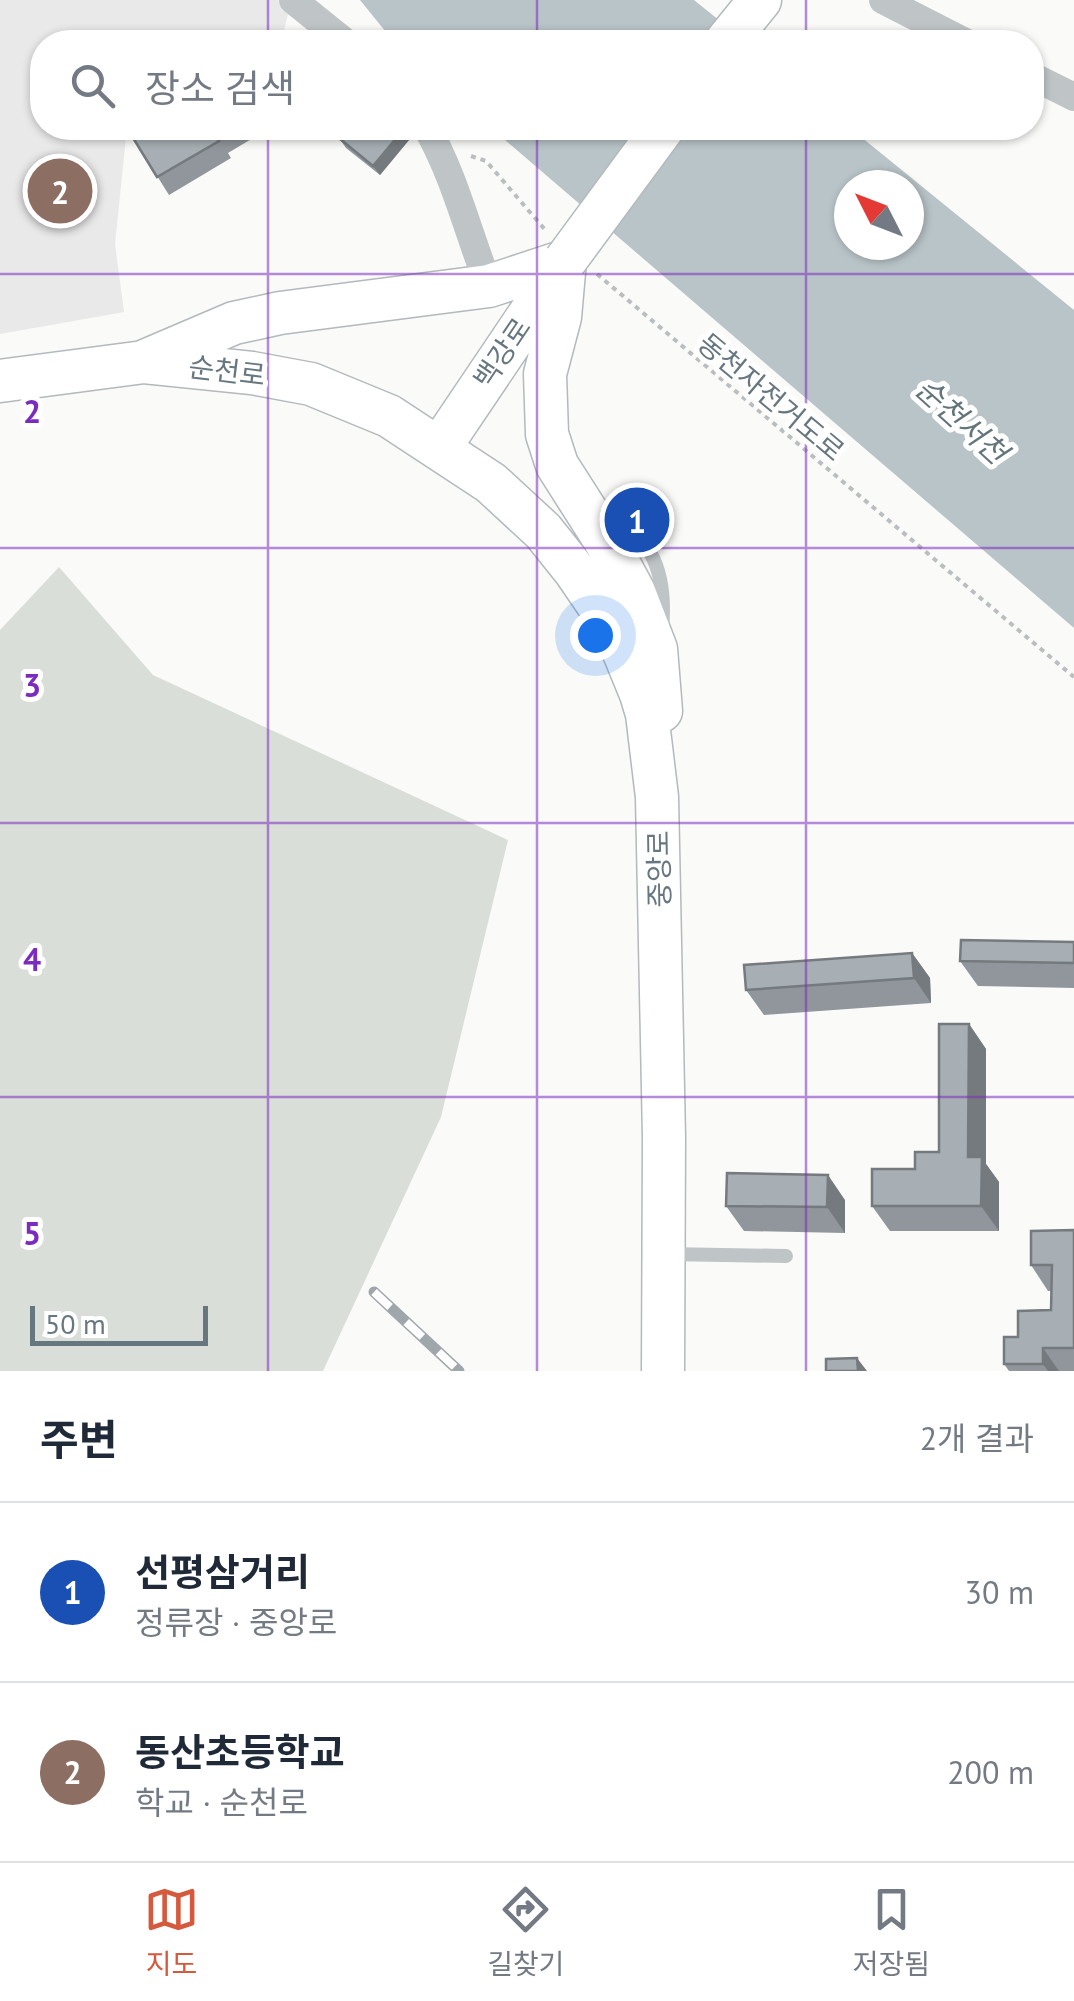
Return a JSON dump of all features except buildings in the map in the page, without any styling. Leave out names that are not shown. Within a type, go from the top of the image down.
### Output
[{"type":"main road","name":"백강로","points":[[440,446],[654,140]]},
{"type":"main road","points":[[144,362],[234,322],[490,286],[571,256]]},
{"type":"main road","points":[[571,256],[544,374],[547,434],[557,465],[634,592],[656,649],[662,730],[657,797]]},
{"type":"main road","name":"순천로","points":[[0,381],[144,362],[252,372],[310,384],[389,416],[440,446]]},
{"type":"main road","name":"중앙로","points":[[440,446],[491,483],[543,531],[575,570],[614,628],[647,714],[657,797],[663,1371]]},
{"type":"street","points":[[292,0],[330,30]]},
{"type":"street","points":[[883,0],[942,30]]},
{"type":"street","points":[[1044,82],[1074,98]]},
{"type":"street","points":[[435,140],[448,164],[466,228],[490,286]]},
{"type":"lane","points":[[663,1254],[786,1256]]},
{"type":"path","name":"동천자전거도로","points":[[448,164],[476,155],[486,161],[571,256],[1074,677]]},
{"type":"shaded area","points":[[0,0],[278,0],[288,14],[284,30],[30,30],[30,140],[126,140],[115,244],[124,312],[0,334]]},
{"type":"shaded area","points":[[59,567],[153,675],[508,840],[441,1117],[323,1371],[0,1371],[0,630]]},
{"type":"water","points":[[360,0],[694,0],[731,30],[384,30]]},
{"type":"water","name":"순천서천","points":[[505,140],[865,140],[902,170],[834,170],[834,260],[924,260],[924,188],[1074,310],[1074,628]]},
{"type":"railway","points":[[374,1292],[459,1371]]},
{"type":"place","name":"동산초등학교","points":[[60,191]]},
{"type":"place","name":"선평삼거리","points":[[637,520]]}]
